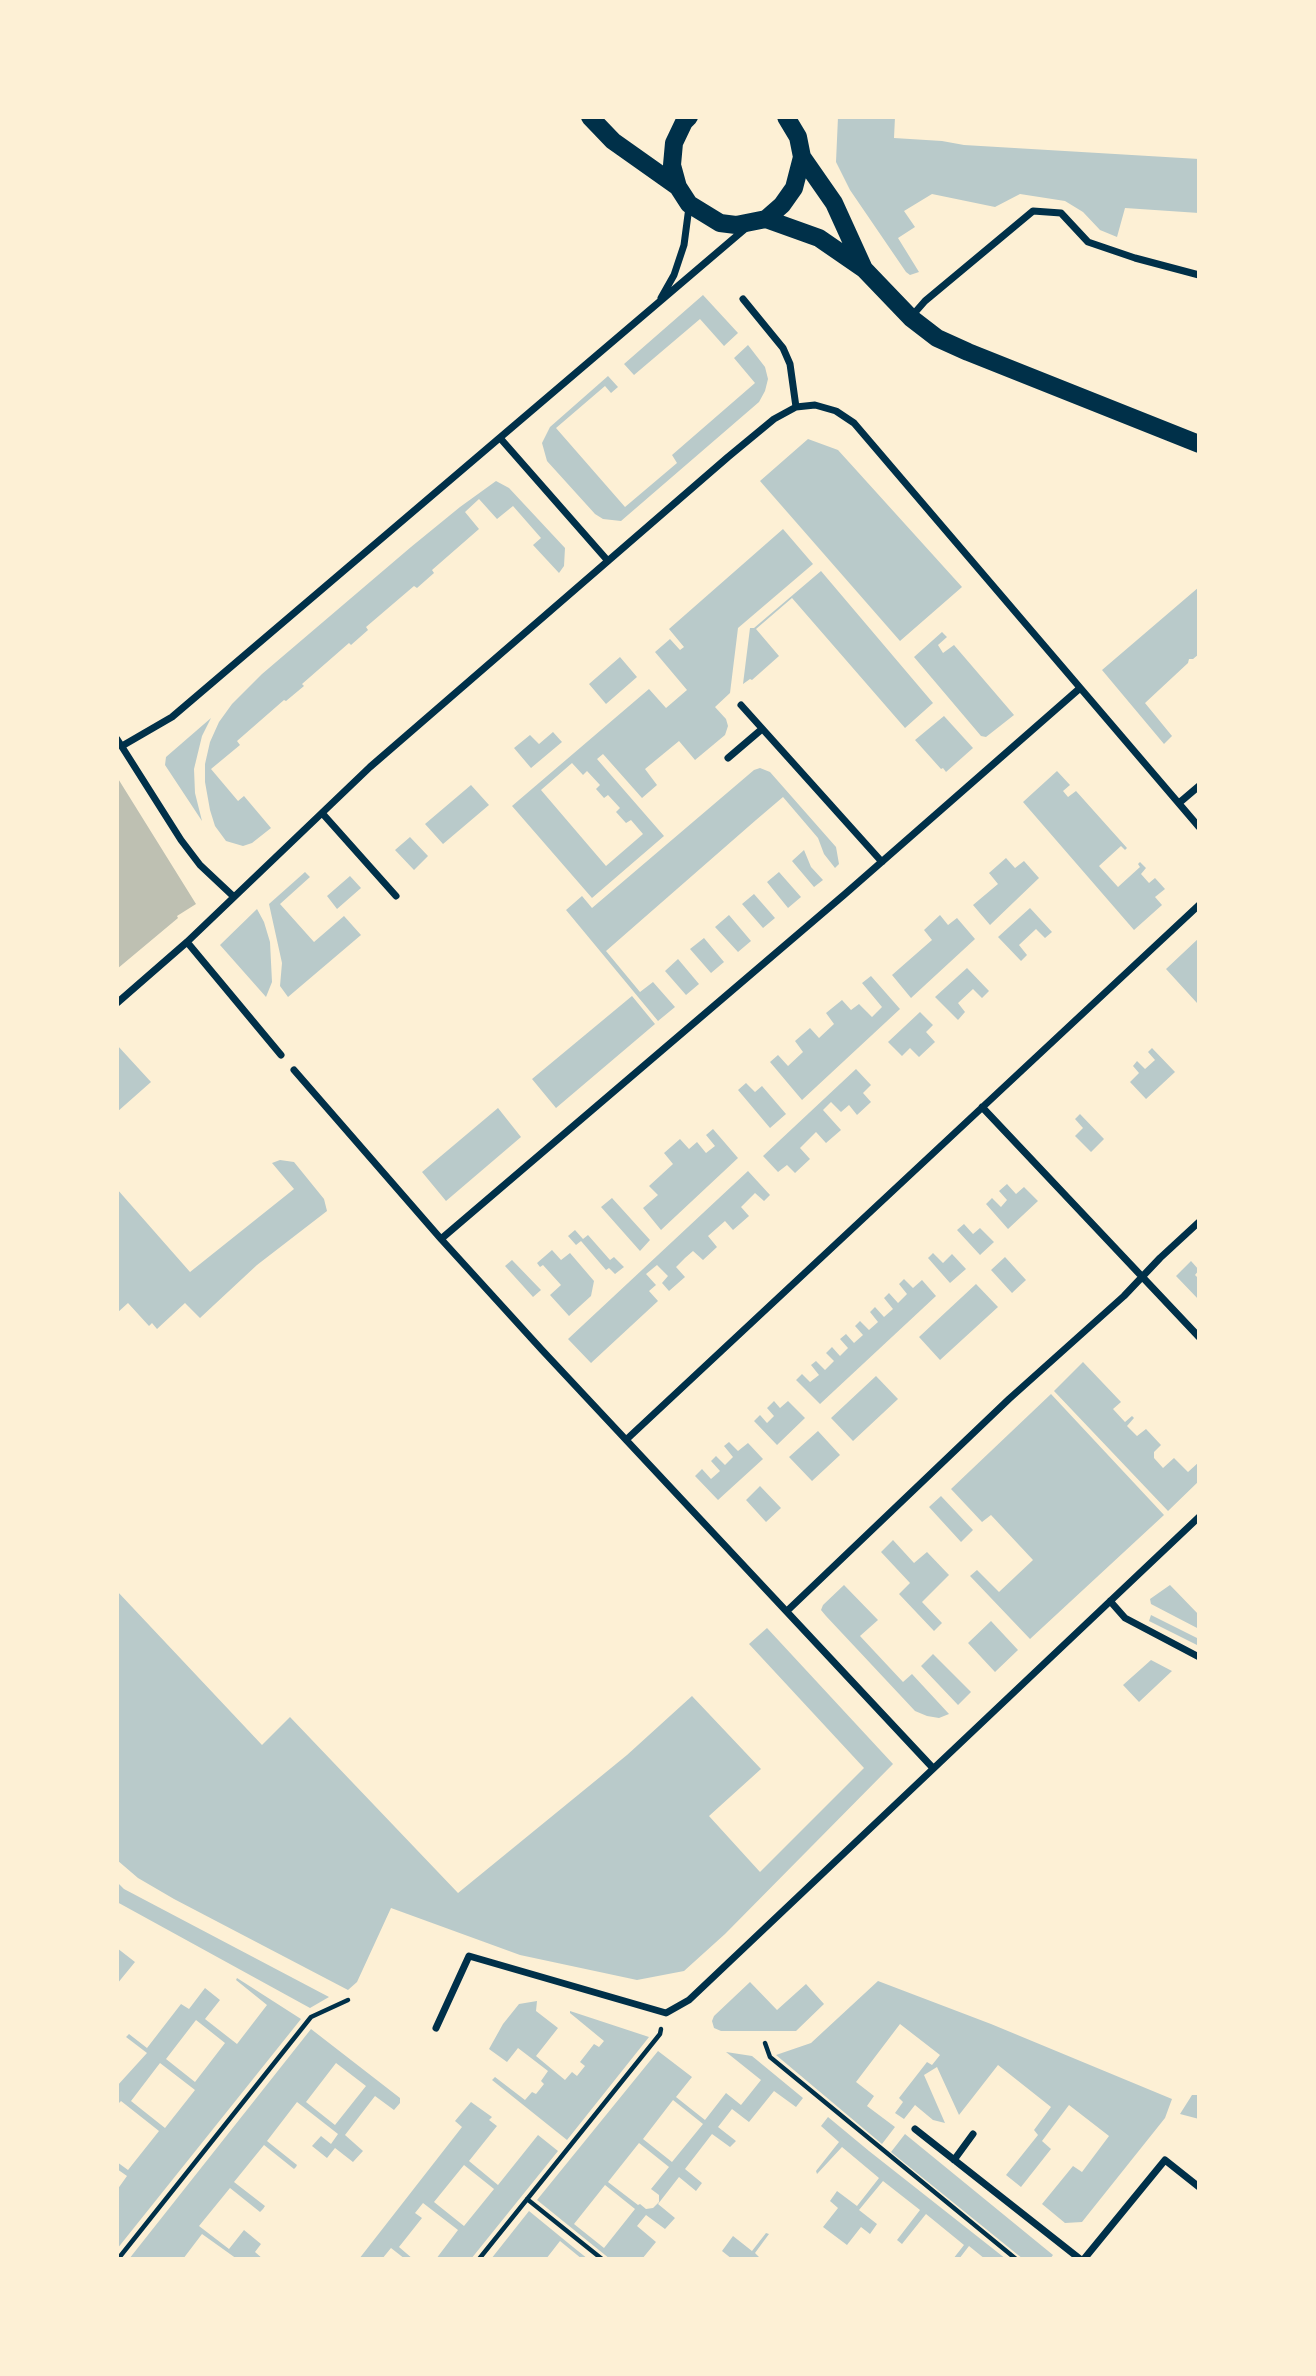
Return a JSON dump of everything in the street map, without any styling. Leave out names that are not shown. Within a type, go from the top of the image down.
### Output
[{"type":"main road","points":[[590,117],[614,141],[678,187]]},
{"type":"main road","points":[[689,117],[674,143],[672,165],[678,187],[689,204],[720,223],[736,225],[759,221],[782,205],[794,188],[802,157]]},
{"type":"main road","points":[[786,117],[798,137],[802,157],[834,203],[864,269]]},
{"type":"main road","points":[[759,221],[819,238],[864,269],[911,318],[937,338],[1199,443]]},
{"type":"street","points":[[659,302],[674,275],[684,245],[689,204]]},
{"type":"street","points":[[911,318],[925,301],[1033,211],[1061,213],[1088,242],[1199,275]]},
{"type":"street","points":[[233,896],[200,865],[181,840],[119,742],[172,717],[659,302],[759,221]]},
{"type":"street","points":[[743,299],[783,348],[790,365],[796,407]]},
{"type":"street","points":[[117,1003],[187,942],[377,762],[774,419],[796,407],[815,405],[836,411],[854,423],[1199,827]]},
{"type":"street","points":[[500,438],[608,561]]},
{"type":"street","points":[[441,1239],[882,862],[1079,689]]},
{"type":"street","points":[[741,705],[882,862]]},
{"type":"street","points":[[728,758],[762,729]]},
{"type":"street","points":[[1179,803],[1199,786]]},
{"type":"street","points":[[322,813],[396,896]]},
{"type":"street","points":[[627,1439],[1199,905]]},
{"type":"street","points":[[187,942],[281,1055]]},
{"type":"street","points":[[295,1070],[441,1239],[933,1767]]},
{"type":"street","points":[[982,1107],[1199,1338]]},
{"type":"street","points":[[787,1611],[1199,1223]]},
{"type":"street","points":[[436,2028],[469,1956],[666,2013],[689,2000],[1199,1517]]},
{"type":"street","points":[[1110,1601],[1125,1618],[1199,1657]]},
{"type":"street","points":[[915,2129],[1082,2259],[1165,2160],[1199,2187]]},
{"type":"street","points":[[954,2160],[973,2134]]},
{"type":"path","points":[[118,2259],[310,2017],[348,2000]]},
{"type":"path","points":[[479,2259],[660,2034],[666,2013]]},
{"type":"path","points":[[765,2043],[770,2057],[1016,2259]]},
{"type":"path","points":[[527,2199],[602,2259]]},
{"type":"shaded area","points":[[838,117],[895,117],[894,138],[964,145],[1199,159],[1199,213],[1125,208],[1117,237],[1100,230],[1083,212],[1065,201],[1020,194],[995,207],[932,194],[904,211],[915,227],[898,238],[919,272],[910,275],[850,190],[836,162]]},
{"type":"shaded area","points":[[703,295],[738,333],[724,346],[700,319],[634,375],[624,364]]},
{"type":"shaded area","points":[[748,345],[765,367],[768,379],[759,402],[621,521],[603,519],[595,514],[547,461],[542,443],[550,427],[608,376],[618,387],[611,393],[605,386],[556,428],[625,507],[677,463],[672,455],[755,383],[734,358]]},
{"type":"shaded area","points":[[808,439],[838,450],[962,587],[900,641],[760,481]]},
{"type":"shaded area","points":[[496,481],[509,488],[565,548],[564,566],[559,573],[533,545],[541,538],[513,506],[497,519],[479,499],[465,512],[479,529],[432,570],[434,573],[417,588],[414,586],[366,627],[368,630],[351,645],[349,643],[302,684],[304,686],[237,741],[240,745],[211,769],[238,801],[244,796],[271,828],[252,843],[243,846],[226,841],[215,826],[210,810],[205,764],[210,742],[219,722],[232,704],[262,674],[411,547]]},
{"type":"shaded area","points":[[783,529],[813,564],[738,628],[730,693],[715,707],[726,719],[728,726],[725,735],[695,760],[679,741],[645,769],[657,785],[642,798],[603,754],[597,759],[664,836],[592,898],[512,806],[649,689],[666,708],[687,690],[655,652],[670,639],[680,650],[684,647],[669,629]],"holes":[[[572,763],[583,775],[587,771],[600,785],[596,789],[604,798],[608,795],[620,808],[616,812],[626,823],[631,820],[643,834],[606,866],[541,790]]]},
{"type":"shaded area","points":[[821,571],[933,703],[905,728],[792,598],[756,629],[779,656],[752,680],[743,684],[750,628],[754,628]]},
{"type":"shaded area","points":[[1199,587],[1199,654],[1189,659],[1188,663],[1145,703],[1172,736],[1164,744],[1102,670]]},
{"type":"shaded area","points":[[942,632],[947,637],[938,645],[943,653],[954,645],[1014,715],[986,737],[981,736],[914,657]]},
{"type":"shaded area","points":[[620,657],[637,677],[606,704],[589,684]]},
{"type":"shaded area","points":[[944,716],[973,748],[946,772],[915,740]]},
{"type":"shaded area","points":[[211,718],[202,736],[194,769],[195,793],[202,821],[165,765],[166,757]]},
{"type":"shaded area","points":[[553,732],[562,742],[531,768],[514,748],[530,735],[539,744]]},
{"type":"shaded area","points":[[760,768],[770,772],[836,847],[839,864],[835,868],[824,854],[818,838],[783,797],[756,820],[606,951],[640,992],[653,982],[675,1007],[658,1021],[566,910],[582,896],[592,908],[754,770]]},
{"type":"shaded area","points":[[1057,771],[1070,785],[1063,791],[1068,797],[1076,791],[1127,848],[1125,850],[1121,846],[1099,866],[1118,887],[1140,867],[1140,862],[1146,868],[1141,874],[1149,883],[1155,878],[1165,889],[1155,897],[1162,905],[1134,930],[1023,802]]},
{"type":"shaded area","points":[[471,785],[489,805],[443,844],[425,824]]},
{"type":"shaded area","points":[[410,837],[428,856],[414,870],[395,850]]},
{"type":"shaded area","points":[[804,850],[811,867],[823,880],[814,887],[792,861]]},
{"type":"shaded area","points":[[1006,858],[1015,868],[1024,861],[1039,878],[990,925],[973,905],[998,884],[989,873]]},
{"type":"shaded area","points":[[305,872],[310,877],[280,904],[314,942],[344,916],[361,935],[288,997],[280,986],[282,963],[269,904]]},
{"type":"shaded area","points":[[779,872],[801,897],[788,908],[767,882]]},
{"type":"shaded area","points":[[350,876],[361,888],[337,909],[327,896]]},
{"type":"shaded area","points":[[754,894],[775,918],[763,928],[742,904]]},
{"type":"shaded area","points":[[1030,908],[1052,932],[1045,938],[1036,929],[1019,945],[1027,955],[1021,961],[998,937]]},
{"type":"shaded area","points":[[257,909],[270,942],[272,982],[266,997],[220,945]]},
{"type":"shaded area","points":[[729,915],[751,941],[738,952],[715,927]]},
{"type":"shaded area","points":[[940,915],[948,925],[957,918],[975,939],[911,998],[892,975],[932,940],[924,930]]},
{"type":"shaded area","points":[[704,938],[724,962],[711,973],[690,949]]},
{"type":"shaded area","points":[[1199,938],[1199,1001],[1197,1003],[1166,969]]},
{"type":"shaded area","points":[[678,959],[699,984],[686,995],[665,971]]},
{"type":"shaded area","points":[[967,968],[989,991],[982,998],[973,989],[958,1003],[965,1012],[958,1020],[935,997]]},
{"type":"shaded area","points":[[871,976],[900,1009],[802,1100],[770,1062],[778,1055],[788,1066],[803,1052],[795,1041],[810,1028],[819,1038],[834,1024],[826,1013],[842,1000],[851,1010],[859,1004],[872,1017],[882,1007],[862,983]]},
{"type":"shaded area","points":[[632,996],[655,1024],[556,1108],[532,1079]]},
{"type":"shaded area","points":[[920,1012],[933,1025],[926,1032],[935,1042],[919,1057],[910,1048],[902,1056],[888,1042]]},
{"type":"shaded area","points":[[117,1045],[151,1082],[117,1112]]},
{"type":"shaded area","points":[[1152,1048],[1175,1072],[1146,1099],[1130,1082],[1139,1073],[1133,1066],[1137,1061],[1145,1069],[1155,1060],[1148,1052]]},
{"type":"shaded area","points":[[856,1069],[871,1085],[863,1093],[871,1102],[857,1115],[849,1105],[841,1112],[831,1102],[823,1110],[841,1130],[826,1143],[816,1132],[800,1148],[810,1159],[795,1173],[787,1165],[778,1172],[763,1156]]},
{"type":"shaded area","points":[[746,1083],[755,1092],[762,1086],[786,1114],[770,1128],[738,1090]]},
{"type":"shaded area","points":[[498,1108],[521,1137],[446,1201],[422,1172]]},
{"type":"shaded area","points":[[1080,1114],[1104,1139],[1091,1152],[1075,1136],[1083,1128],[1075,1119]]},
{"type":"shaded area","points":[[713,1129],[738,1158],[661,1230],[643,1208],[658,1195],[649,1186],[673,1164],[664,1153],[680,1139],[689,1149],[697,1142],[706,1153],[715,1146],[706,1135]]},
{"type":"shaded area","points":[[280,1160],[294,1162],[324,1199],[327,1211],[257,1265],[200,1318],[185,1303],[157,1329],[152,1323],[149,1326],[128,1303],[117,1313],[117,1189],[190,1272],[294,1189],[272,1163]]},
{"type":"shaded area","points":[[748,1171],[770,1195],[764,1201],[755,1193],[741,1207],[749,1216],[733,1230],[725,1221],[708,1236],[717,1247],[703,1260],[693,1251],[685,1258],[676,1267],[685,1277],[669,1291],[662,1283],[668,1276],[657,1265],[646,1274],[656,1285],[649,1291],[658,1301],[591,1363],[568,1339]]},
{"type":"shaded area","points":[[1007,1184],[1016,1194],[1024,1187],[1038,1201],[1008,1229],[986,1204],[992,1198],[1001,1207],[1007,1200],[999,1191]]},
{"type":"shaded area","points":[[612,1198],[650,1240],[640,1251],[601,1207]]},
{"type":"shaded area","points":[[964,1224],[973,1234],[980,1228],[994,1242],[980,1255],[957,1230]]},
{"type":"shaded area","points":[[575,1230],[583,1239],[588,1235],[610,1260],[614,1257],[624,1267],[615,1274],[609,1268],[606,1270],[581,1241],[576,1245],[568,1236]]},
{"type":"shaded area","points":[[552,1250],[561,1260],[570,1253],[594,1281],[591,1296],[569,1316],[550,1295],[561,1285],[543,1265],[540,1267],[537,1263]]},
{"type":"shaded area","points":[[933,1253],[943,1263],[952,1254],[966,1269],[950,1283],[928,1258]]},
{"type":"shaded area","points":[[1005,1257],[1026,1280],[1012,1293],[991,1270]]},
{"type":"shaded area","points":[[512,1260],[541,1290],[533,1297],[505,1266]]},
{"type":"shaded area","points":[[1191,1261],[1199,1270],[1195,1275],[1199,1279],[1199,1300],[1176,1276]]},
{"type":"shaded area","points":[[904,1279],[913,1288],[922,1280],[936,1296],[820,1404],[796,1380],[802,1374],[810,1382],[819,1375],[811,1365],[816,1361],[825,1370],[834,1361],[826,1353],[832,1347],[840,1356],[848,1348],[840,1339],[846,1334],[854,1343],[863,1335],[855,1326],[860,1321],[869,1330],[878,1322],[870,1312],[875,1307],[884,1317],[893,1309],[884,1298],[889,1293],[898,1303],[907,1294],[899,1284]]},
{"type":"shaded area","points":[[976,1284],[998,1307],[940,1360],[919,1337]]},
{"type":"shaded area","points":[[1083,1362],[1121,1402],[1113,1409],[1125,1422],[1132,1416],[1134,1418],[1127,1426],[1137,1436],[1146,1429],[1161,1445],[1154,1452],[1154,1458],[1163,1468],[1174,1458],[1188,1472],[1199,1462],[1199,1481],[1168,1511],[1054,1391]]},
{"type":"shaded area","points":[[876,1376],[898,1399],[853,1441],[831,1418]]},
{"type":"shaded area","points":[[1051,1394],[1164,1515],[1030,1639],[970,1576],[977,1570],[999,1592],[1033,1560],[991,1515],[982,1522],[951,1489]]},
{"type":"shaded area","points":[[774,1401],[780,1408],[788,1401],[805,1418],[777,1445],[754,1421],[760,1415],[767,1423],[774,1416],[767,1408]]},
{"type":"shaded area","points":[[818,1431],[840,1455],[812,1481],[789,1457]]},
{"type":"shaded area","points":[[729,1442],[738,1451],[748,1443],[763,1459],[718,1500],[695,1476],[702,1469],[711,1479],[720,1471],[711,1461],[716,1456],[725,1465],[733,1457],[724,1446]]},
{"type":"shaded area","points":[[760,1486],[781,1508],[766,1522],[746,1500]]},
{"type":"shaded area","points":[[941,1496],[973,1530],[961,1542],[929,1507]]},
{"type":"shaded area","points":[[893,1540],[914,1563],[927,1552],[949,1575],[922,1602],[942,1623],[934,1631],[899,1594],[910,1583],[881,1552]]},
{"type":"shaded area","points":[[844,1585],[878,1620],[860,1636],[903,1682],[912,1674],[949,1714],[939,1718],[915,1711],[821,1610]]},
{"type":"shaded area","points":[[1170,1585],[1199,1615],[1199,1629],[1151,1604],[1150,1599]]},
{"type":"shaded area","points":[[117,1591],[262,1745],[290,1717],[458,1893],[627,1755],[692,1696],[761,1769],[709,1816],[760,1872],[864,1768],[749,1644],[767,1628],[893,1764],[725,1934],[684,1971],[637,1980],[520,1955],[391,1908],[357,1982],[348,1990],[174,1899],[138,1878],[117,1860]]},
{"type":"shaded area","points":[[1151,1615],[1199,1639],[1199,1646],[1149,1621]]},
{"type":"shaded area","points":[[991,1621],[1018,1650],[995,1672],[968,1643]]},
{"type":"shaded area","points":[[933,1654],[971,1692],[958,1705],[921,1666]]},
{"type":"shaded area","points":[[1151,1660],[1172,1671],[1139,1702],[1123,1685]]},
{"type":"shaded area","points":[[117,1882],[124,1889],[329,1997],[310,2008],[117,1902]]},
{"type":"shaded area","points":[[117,1948],[135,1962],[117,1984]]},
{"type":"shaded area","points":[[237,1978],[301,2019],[117,2249],[117,2190],[127,2176],[117,2169],[117,2162],[128,2170],[159,2131],[121,2101],[117,2105],[117,2086],[147,2053],[126,2037],[129,2034],[147,2048],[181,2004],[189,2009],[205,1988],[220,2000],[205,2019],[237,2044],[267,2005],[236,1980]],"holes":[[[196,2020],[225,2043],[195,2082],[166,2059]],[[160,2063],[195,2090],[165,2128],[131,2101]]]},
{"type":"shaded area","points":[[878,1981],[991,2024],[1172,2099],[1165,2118],[1082,2222],[1065,2223],[1042,2204],[1073,2166],[1082,2172],[1109,2136],[1069,2105],[1042,2141],[1051,2149],[1021,2187],[1006,2175],[1038,2135],[1034,2130],[1051,2107],[998,2065],[959,2115],[937,2067],[924,2075],[945,2123],[933,2120],[915,2105],[904,2119],[895,2113],[903,2102],[899,2098],[927,2062],[932,2065],[940,2055],[900,2024],[856,2082],[874,2096],[867,2106],[895,2127],[882,2144],[776,2055],[811,2043]]},
{"type":"shaded area","points":[[750,1982],[777,2010],[806,1984],[824,2004],[796,2031],[721,2031],[714,2028],[714,2016]]},
{"type":"shaded area","points":[[537,2001],[536,2011],[558,2028],[536,2056],[565,2080],[572,2072],[577,2076],[585,2066],[580,2062],[594,2044],[599,2047],[604,2041],[570,2011],[649,2037],[567,2140],[492,2080],[495,2077],[525,2100],[532,2092],[536,2094],[544,2084],[541,2081],[548,2071],[518,2048],[507,2062],[489,2049],[503,2024],[519,2004]]},
{"type":"shaded area","points":[[311,2029],[400,2098],[400,2103],[394,2110],[375,2096],[345,2135],[363,2151],[353,2162],[335,2148],[327,2158],[312,2146],[321,2136],[331,2144],[338,2134],[297,2102],[267,2141],[297,2165],[296,2167],[294,2169],[264,2145],[234,2182],[265,2206],[263,2209],[260,2212],[230,2188],[199,2226],[229,2249],[244,2230],[261,2244],[255,2252],[263,2259],[237,2259],[202,2234],[183,2259],[129,2259]],"holes":[[[336,2063],[366,2086],[335,2125],[306,2102]]]},
{"type":"shaded area","points":[[658,2051],[692,2077],[676,2097],[705,2120],[726,2093],[741,2105],[761,2080],[726,2052],[752,2056],[803,2098],[796,2107],[774,2091],[749,2122],[732,2109],[718,2127],[736,2141],[730,2147],[712,2134],[685,2169],[702,2183],[696,2191],[679,2177],[658,2204],[675,2218],[665,2229],[646,2215],[637,2226],[656,2242],[642,2259],[610,2259],[537,2200]],"holes":[[[673,2100],[703,2124],[672,2162],[643,2139]],[[639,2143],[669,2167],[651,2189],[659,2195],[659,2202],[653,2208],[646,2209],[638,2205],[608,2182]],[[605,2185],[635,2209],[604,2248],[574,2224]]]},
{"type":"shaded area","points":[[1192,2095],[1199,2095],[1199,2119],[1180,2114]]},
{"type":"shaded area","points":[[471,2102],[492,2117],[489,2120],[497,2126],[469,2161],[498,2185],[538,2135],[558,2151],[471,2259],[436,2259],[458,2230],[423,2203],[415,2213],[422,2218],[399,2247],[413,2259],[405,2259],[391,2248],[382,2259],[359,2259],[462,2127],[455,2121]],"holes":[[[464,2165],[494,2189],[464,2226],[434,2202]]]},
{"type":"shaded area","points":[[828,2117],[1006,2259],[985,2259],[969,2246],[959,2259],[953,2259],[964,2245],[926,2214],[902,2244],[897,2240],[920,2210],[883,2181],[859,2210],[877,2224],[870,2234],[861,2227],[847,2245],[823,2227],[838,2208],[830,2201],[837,2191],[857,2206],[879,2178],[842,2147],[817,2174],[816,2171],[839,2142],[821,2126]]},
{"type":"shaded area","points":[[905,2134],[1053,2255],[1050,2259],[1023,2259],[891,2152]]},
{"type":"shaded area","points":[[529,2211],[588,2259],[582,2259],[560,2241],[546,2259],[491,2259]]},
{"type":"shaded area","points":[[766,2233],[769,2234],[755,2253],[761,2259],[732,2259],[722,2251],[733,2236],[752,2251]]},
{"type":"building","points":[[117,777],[196,904],[177,916],[178,918],[117,969]]}]
